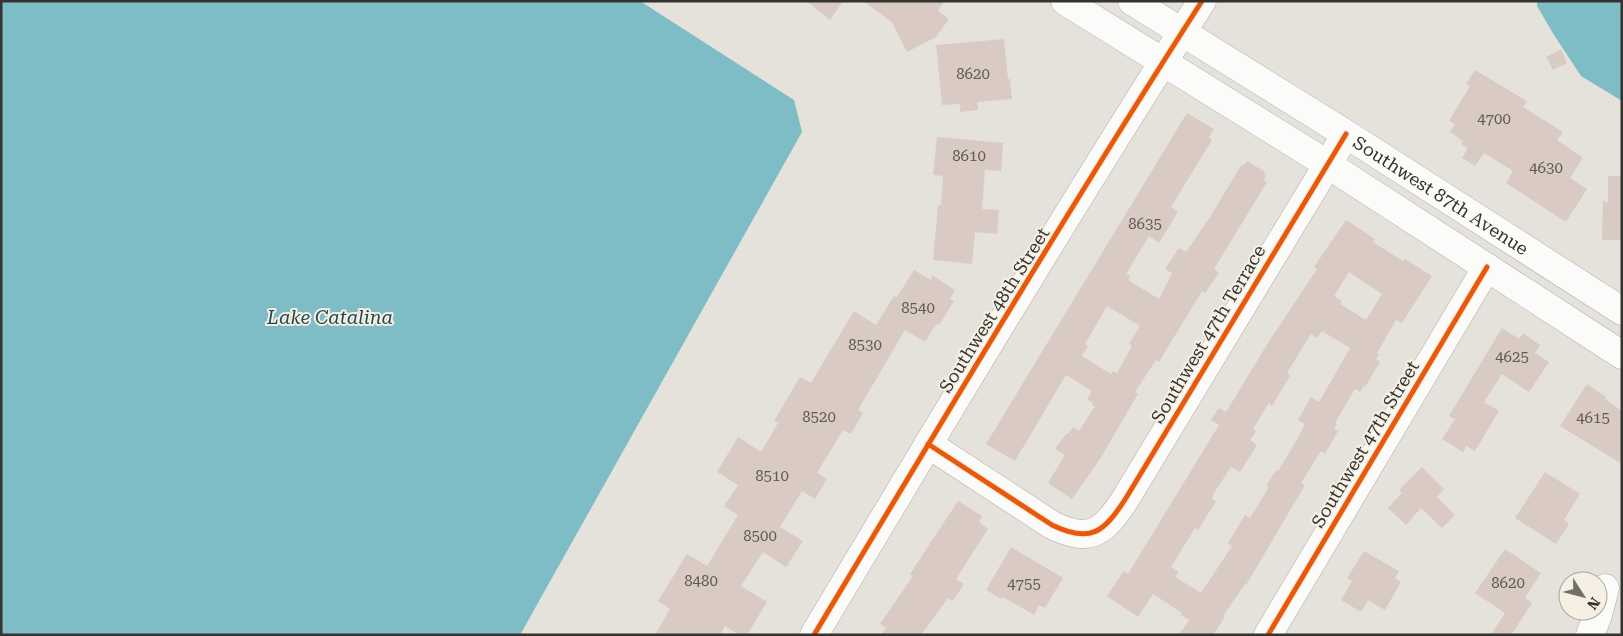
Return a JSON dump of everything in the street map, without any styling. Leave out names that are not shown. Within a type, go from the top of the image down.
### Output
[{"type":"street","name":"Southwest 87th Avenue","points":[[1066,1],[1327,164],[1622,355]]},
{"type":"street","name":"Southwest 87th Avenue","points":[[1132,1],[1346,134],[1622,311]]},
{"type":"street","name":"Southwest 48th Street","points":[[814,635],[928,444],[1163,61],[1202,1]]},
{"type":"street","name":"Southwest 47th Terrace","points":[[928,444],[1042,520],[1068,533],[1089,534],[1102,527],[1120,507],[1346,134]]},
{"type":"street","name":"Southwest 47th Street","points":[[1268,635],[1487,267],[1508,237]]},
{"type":"street","points":[[1590,635],[1596,621]]},
{"type":"water","name":"Lake Catalina","points":[[1,1],[640,1],[794,100],[802,132],[520,635],[1,635]]},
{"type":"water","points":[[1537,1],[1622,1],[1622,101],[1581,76],[1554,35],[1537,6]]},
{"type":"building","points":[[806,1],[843,1],[830,20]]},
{"type":"building","points":[[863,1],[944,1],[938,11],[949,19],[936,37],[907,52],[892,22]]},
{"type":"building","points":[[1004,39],[1012,99],[977,102],[978,110],[960,112],[960,104],[942,105],[936,45]]},
{"type":"building","points":[[1561,49],[1567,63],[1553,70],[1546,57]]},
{"type":"building","points":[[1475,70],[1527,101],[1523,107],[1563,132],[1557,140],[1583,158],[1570,178],[1587,189],[1566,222],[1506,183],[1513,171],[1484,153],[1475,166],[1462,158],[1468,148],[1461,144],[1463,141],[1450,132],[1455,124],[1449,121],[1470,86],[1466,84]]},
{"type":"building","points":[[1187,113],[1214,129],[1209,138],[1212,140],[1171,207],[1178,212],[1159,243],[1149,236],[1126,274],[1130,276],[1128,280],[1159,299],[1172,273],[1165,269],[1179,248],[1186,252],[1242,164],[1244,165],[1247,161],[1265,172],[1266,176],[1263,180],[1267,182],[1214,269],[1219,273],[1205,293],[1202,291],[1159,362],[1156,360],[1135,392],[1138,394],[1100,459],[1072,499],[1048,483],[1065,455],[1055,449],[1073,427],[1079,431],[1095,406],[1087,399],[1092,391],[1066,375],[1015,461],[986,444]],"holes":[[[1107,306],[1140,326],[1129,344],[1132,346],[1117,373],[1113,371],[1111,374],[1082,356],[1088,346],[1085,344]]]},
{"type":"building","points":[[937,137],[1003,143],[1001,171],[985,170],[982,209],[999,210],[997,234],[975,232],[972,264],[933,260],[938,205],[941,205],[943,176],[933,175]]},
{"type":"building","points":[[1608,176],[1622,176],[1622,240],[1602,240],[1603,200],[1608,203]]},
{"type":"building","points":[[1346,220],[1375,239],[1373,242],[1376,244],[1432,276],[1402,323],[1396,320],[1377,353],[1379,354],[1376,359],[1380,362],[1365,387],[1360,392],[1355,389],[1335,423],[1337,424],[1334,429],[1338,431],[1325,454],[1321,451],[1301,483],[1305,485],[1246,585],[1223,616],[1225,617],[1213,635],[1179,635],[1189,620],[1181,615],[1182,613],[1153,594],[1138,617],[1107,596],[1124,571],[1128,574],[1219,425],[1211,420],[1219,408],[1226,412],[1268,343],[1317,269],[1314,267]],"holes":[[[1349,272],[1382,294],[1366,320],[1340,304],[1342,301],[1334,296]],[[1322,331],[1350,348],[1319,402],[1311,397],[1298,420],[1305,424],[1298,438],[1278,471],[1276,470],[1266,486],[1269,487],[1250,518],[1245,515],[1228,543],[1232,546],[1201,593],[1175,577],[1179,572],[1171,567],[1195,528],[1198,530],[1216,501],[1212,499],[1214,493],[1231,467],[1240,472],[1257,445],[1250,440],[1256,431],[1253,429],[1269,403],[1272,406],[1290,376],[1287,373],[1311,334],[1317,338]]]},
{"type":"building","points":[[914,270],[931,280],[932,275],[955,290],[950,299],[954,301],[939,325],[936,324],[925,342],[905,330],[858,410],[863,413],[851,434],[843,430],[817,473],[827,479],[815,499],[802,491],[780,527],[803,541],[786,567],[763,552],[741,586],[767,602],[747,635],[739,635],[725,626],[720,635],[655,635],[670,609],[658,601],[687,554],[707,566],[738,515],[724,506],[738,485],[717,472],[738,437],[761,452],[778,423],[774,421],[800,377],[811,383],[854,311],[876,325],[894,296],[897,297]]},
{"type":"building","points":[[1502,328],[1519,339],[1523,333],[1540,345],[1535,353],[1549,362],[1529,392],[1502,374],[1484,402],[1499,411],[1475,451],[1466,446],[1463,452],[1442,439],[1455,419],[1449,416]]},
{"type":"building","points":[[1587,384],[1622,411],[1622,464],[1560,426]]},
{"type":"building","points":[[1422,467],[1444,489],[1437,497],[1455,515],[1442,528],[1421,508],[1406,525],[1388,508],[1402,493],[1399,490]]},
{"type":"building","points":[[1545,472],[1580,494],[1564,520],[1569,524],[1556,544],[1515,518]]},
{"type":"building","points":[[958,501],[982,516],[979,522],[988,529],[956,579],[964,584],[953,601],[948,598],[921,635],[881,635],[886,628],[880,624],[913,576],[910,574]]},
{"type":"building","points":[[1011,547],[1063,578],[1045,608],[1039,605],[1034,615],[1003,597],[1002,599],[986,590]]},
{"type":"building","points":[[1505,549],[1541,573],[1525,598],[1532,603],[1511,635],[1491,635],[1505,613],[1475,593]]},
{"type":"building","points":[[1364,551],[1399,571],[1395,578],[1401,582],[1385,610],[1368,600],[1361,612],[1341,600],[1352,581],[1347,578]]},
{"type":"cycle path","points":[[814,635],[957,396],[1202,1]]},
{"type":"cycle path","points":[[928,444],[1052,525],[1077,534],[1087,534],[1103,526],[1111,519],[1126,498],[1346,134]]},
{"type":"cycle path","points":[[1268,635],[1487,267]]}]
